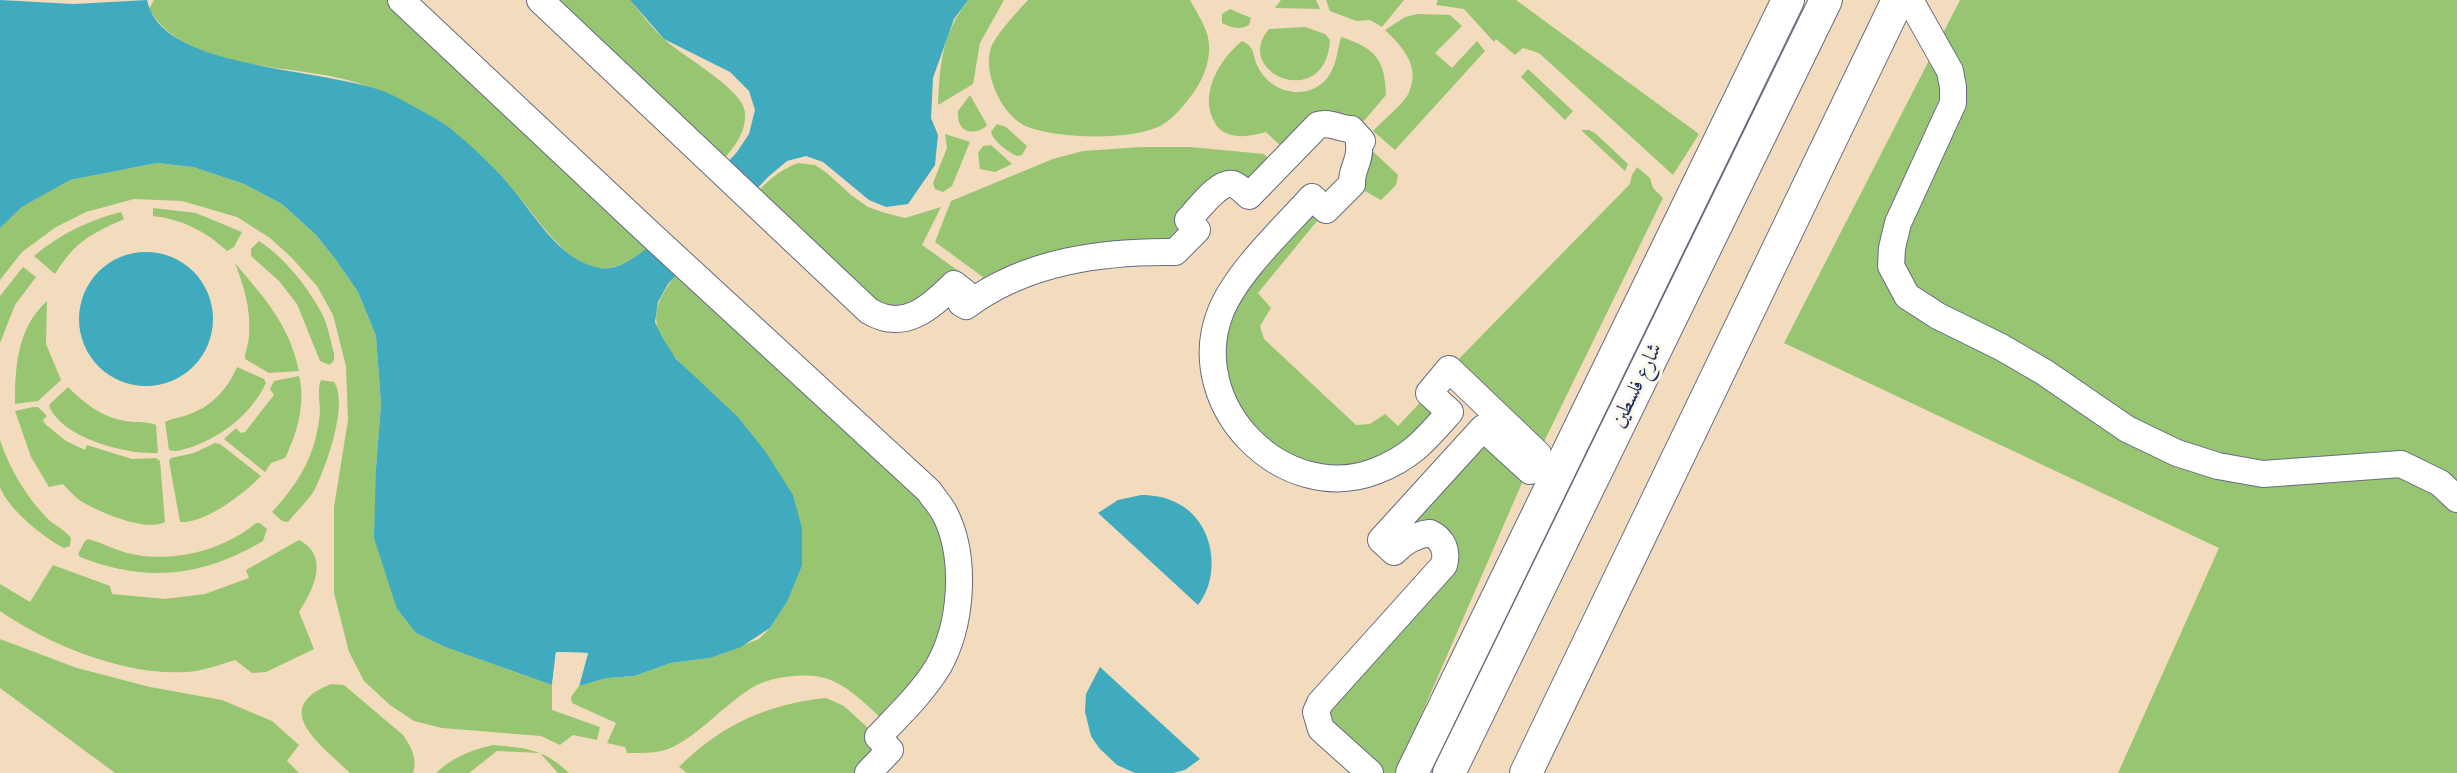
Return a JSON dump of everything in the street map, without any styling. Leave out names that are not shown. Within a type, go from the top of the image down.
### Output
[{"type":"main road","points":[[1412,773],[1788,0]]},
{"type":"main road","name":"شارع فلسطين","points":[[1449,773],[1826,0]]},
{"type":"main road","points":[[1526,773],[1898,0]]},
{"type":"street","points":[[401,0],[649,234],[929,491],[945,515],[955,548],[959,585],[956,623],[939,665],[918,694],[878,737],[890,750],[868,773]]},
{"type":"street","points":[[540,0],[869,311],[884,317],[901,318],[918,315],[936,303],[954,284],[969,296],[961,303],[966,306],[1009,282],[1056,264],[1102,254],[1175,252],[1197,230],[1188,220],[1222,185],[1229,183],[1236,185],[1249,196],[1318,125],[1323,123],[1341,129],[1351,129],[1362,141],[1359,144],[1359,160],[1352,173],[1352,184],[1326,210],[1312,197],[1236,284],[1221,311],[1214,343],[1214,361],[1217,382],[1236,427],[1259,450],[1287,468],[1305,474],[1342,478],[1377,471],[1415,451],[1450,412],[1429,393],[1449,369],[1538,454],[1530,471],[1483,428],[1381,540],[1394,552],[1402,543],[1430,533],[1442,542],[1446,558],[1444,565],[1320,703],[1316,712],[1321,729],[1370,773]]},
{"type":"street","points":[[1911,0],[1950,71],[1953,104],[1898,223],[1892,248],[1891,266],[1907,296],[1938,316],[2001,347],[2044,372],[2127,429],[2177,453],[2218,466],[2263,474],[2401,464],[2440,483],[2457,499]]},
{"type":"green space","points":[[154,0],[400,0],[655,242],[618,266],[603,269],[590,267],[576,260],[550,235],[516,193],[462,139],[431,118],[389,95],[344,79],[237,61],[210,54],[186,44],[165,29],[149,9]]},
{"type":"green space","points":[[540,0],[630,0],[664,39],[723,83],[742,103],[745,112],[743,128],[737,143],[727,156],[716,168]]},
{"type":"green space","points":[[968,0],[1004,0],[980,43],[973,84],[938,105],[944,50],[953,25]]},
{"type":"green space","points":[[1028,0],[1190,0],[1208,37],[1209,52],[1204,73],[1184,105],[1162,125],[1149,130],[1115,136],[1077,136],[1028,127],[1019,122],[1003,106],[993,84],[989,61],[992,45],[1006,24]]},
{"type":"green space","points":[[1281,0],[1316,0],[1320,9],[1275,8]]},
{"type":"green space","points":[[1326,0],[1404,0],[1382,27],[1370,20],[1356,21],[1330,11]]},
{"type":"green space","points":[[1438,0],[1516,0],[1699,134],[1673,175],[1539,53],[1523,48],[1515,55],[1496,39],[1494,42],[1464,9],[1436,5]]},
{"type":"green space","points":[[1960,0],[2457,0],[2457,773],[2118,773],[2219,548],[1784,343]]},
{"type":"green space","points":[[1230,9],[1251,18],[1249,25],[1236,28],[1222,23],[1222,14]]},
{"type":"green space","points":[[1418,14],[1450,15],[1462,26],[1435,53],[1452,68],[1477,41],[1485,51],[1395,150],[1373,131],[1407,96],[1413,74],[1403,50],[1385,30],[1405,17]]},
{"type":"green space","points":[[1305,27],[1325,34],[1330,40],[1325,62],[1313,75],[1299,80],[1284,78],[1271,71],[1262,60],[1261,45],[1269,29]]},
{"type":"green space","points":[[1341,37],[1370,51],[1376,57],[1383,72],[1386,95],[1363,122],[1351,129],[1341,129],[1289,154],[1266,132],[1238,136],[1224,132],[1217,126],[1210,112],[1210,89],[1219,67],[1242,41],[1250,46],[1258,67],[1272,83],[1281,89],[1301,92],[1320,85],[1328,77],[1335,62]]},
{"type":"green space","points":[[1528,69],[1573,111],[1565,120],[1521,77]]},
{"type":"green space","points":[[970,95],[987,125],[974,132],[964,129],[958,118],[958,111]]},
{"type":"green space","points":[[997,124],[1006,127],[1027,146],[1022,155],[1013,154],[995,139],[991,132]]},
{"type":"green space","points":[[1581,130],[1595,133],[1628,164],[1625,171]]},
{"type":"green space","points":[[945,134],[970,142],[952,186],[943,192],[935,189],[933,183],[947,148]]},
{"type":"green space","points":[[1362,141],[1398,175],[1396,185],[1381,200],[1352,184]]},
{"type":"green space","points":[[991,145],[1012,164],[995,172],[980,169],[978,153],[983,146]]},
{"type":"green space","points":[[1141,147],[1190,147],[1264,154],[1277,167],[1236,185],[1175,252],[1128,252],[969,296],[983,277],[935,242],[951,201],[1053,159],[1083,151]]},
{"type":"green space","points":[[157,163],[193,167],[244,184],[282,204],[316,235],[336,260],[358,292],[376,336],[381,404],[376,468],[397,609],[416,633],[445,647],[552,685],[552,710],[600,727],[597,740],[573,735],[560,745],[541,736],[442,728],[414,721],[390,705],[364,681],[349,652],[334,593],[334,507],[348,420],[346,366],[333,315],[317,286],[270,238],[237,217],[182,201],[134,199],[86,212],[56,227],[22,252],[0,280],[0,228],[22,207],[70,180]]},
{"type":"green space","points":[[798,163],[815,165],[868,207],[885,213],[905,218],[941,207],[922,245],[963,274],[954,284],[895,318],[750,199],[778,174]]},
{"type":"green space","points":[[1637,167],[1650,178],[1653,188],[1663,198],[1538,454],[1449,369],[1630,184]]},
{"type":"green space","points":[[1312,197],[1326,210],[1258,293],[1271,308],[1260,326],[1264,339],[1356,425],[1370,424],[1385,414],[1398,426],[1429,393],[1450,412],[1415,451],[1323,477],[1237,427],[1217,327]]},
{"type":"green space","points":[[153,208],[196,213],[242,232],[234,247],[227,251],[193,227],[153,216]]},
{"type":"green space","points":[[121,212],[124,219],[84,240],[55,274],[34,256],[75,229]]},
{"type":"green space","points":[[259,241],[277,255],[294,273],[321,312],[334,353],[334,360],[330,365],[320,361],[297,304],[279,281],[251,256],[251,249]]},
{"type":"green space","points":[[235,263],[266,301],[282,326],[295,354],[299,371],[269,373],[245,359],[249,338],[249,316],[244,289]]},
{"type":"green space","points":[[684,266],[945,515],[956,623],[889,725],[854,694],[831,680],[812,676],[789,676],[768,681],[750,689],[684,741],[673,747],[656,752],[627,753],[625,747],[607,743],[616,723],[572,703],[571,697],[579,686],[607,678],[634,676],[671,663],[710,658],[759,639],[770,628],[787,602],[802,566],[693,376],[668,348],[660,335],[657,310],[671,282]]},
{"type":"green space","points":[[23,267],[36,277],[15,305],[0,343],[0,296]]},
{"type":"green space","points":[[47,301],[46,344],[61,380],[38,401],[15,404],[17,362],[24,336],[29,323]]},
{"type":"green space","points":[[237,367],[264,379],[266,383],[245,414],[215,437],[192,447],[177,451],[169,450],[165,422],[195,412],[211,403],[229,383]]},
{"type":"green space","points":[[299,376],[301,407],[293,439],[285,458],[271,463],[265,472],[224,439],[236,428],[241,433],[245,432],[274,395],[270,389],[274,381]]},
{"type":"green space","points":[[321,380],[334,382],[338,392],[339,405],[334,436],[315,489],[288,522],[282,521],[272,512],[298,478],[315,441],[320,412]]},
{"type":"green space","points":[[68,387],[87,404],[109,417],[156,425],[158,453],[113,447],[96,442],[66,427],[49,405]]},
{"type":"green space","points":[[38,407],[47,416],[43,420],[45,424],[66,441],[85,450],[87,445],[132,459],[156,458],[160,461],[165,522],[147,525],[124,520],[84,503],[63,484],[49,487],[31,457],[15,411]]},
{"type":"green space","points":[[1483,428],[1525,476],[1396,773],[1370,773],[1321,729],[1320,703],[1444,565],[1442,542],[1381,540]]},
{"type":"green space","points":[[0,440],[26,493],[49,520],[71,538],[70,546],[64,548],[37,530],[4,496],[0,487]]},
{"type":"green space","points":[[215,443],[220,444],[261,476],[235,499],[212,513],[201,518],[180,522],[169,461],[171,458],[194,453]]},
{"type":"green space","points":[[256,523],[260,523],[267,529],[263,541],[240,553],[196,569],[151,573],[128,571],[80,557],[78,554],[88,539],[132,554],[165,557],[181,555],[214,547]]},
{"type":"green space","points":[[299,540],[309,547],[317,564],[314,583],[299,612],[314,649],[266,672],[252,673],[235,660],[186,672],[138,669],[88,656],[64,646],[20,624],[0,611],[0,584],[30,602],[53,565],[110,586],[112,594],[165,599],[205,594],[249,578],[246,570]]},
{"type":"green space","points":[[0,639],[77,668],[150,687],[222,700],[272,721],[299,745],[287,761],[299,773],[115,773],[0,688]]},
{"type":"green space","points":[[331,684],[344,685],[403,735],[413,753],[415,763],[413,773],[350,773],[326,751],[306,727],[302,716],[303,705],[313,694]]},
{"type":"green space","points":[[826,698],[844,706],[878,737],[868,773],[687,773],[679,767],[711,739],[746,719],[784,705]]},
{"type":"green space","points":[[493,745],[539,753],[497,751],[469,773],[436,773],[463,755]]},
{"type":"green space","points":[[540,753],[560,765],[569,773],[558,773]]},
{"type":"water","points":[[0,0],[74,4],[147,0],[160,25],[185,43],[219,56],[374,88],[400,99],[445,125],[478,153],[504,179],[549,235],[572,256],[599,268],[606,268],[629,261],[655,242],[737,152],[749,134],[755,110],[749,91],[730,72],[664,39],[630,0],[968,0],[954,19],[933,78],[931,118],[938,135],[935,165],[908,204],[886,207],[869,200],[823,162],[806,156],[787,161],[768,177],[668,284],[658,302],[655,322],[676,359],[737,416],[765,451],[793,495],[802,528],[802,566],[787,602],[770,628],[741,647],[710,658],[671,663],[634,676],[607,678],[579,686],[588,653],[556,652],[552,685],[445,647],[416,633],[397,609],[374,538],[381,404],[376,336],[358,292],[316,235],[282,204],[244,184],[193,167],[157,163],[70,180],[22,207],[0,228]]},
{"type":"water","points":[[146,252],[171,257],[193,272],[208,294],[213,319],[208,344],[193,366],[171,381],[146,386],[121,381],[99,366],[84,344],[79,319],[84,294],[99,272],[121,257]]},
{"type":"water","points":[[1141,495],[1168,499],[1190,511],[1206,535],[1212,564],[1206,593],[1198,605],[1098,513],[1118,500]]},
{"type":"water","points":[[1100,667],[1200,759],[1185,770],[1173,773],[1135,773],[1117,765],[1099,748],[1091,736],[1085,712],[1086,694]]},
{"type":"pier","points":[[718,169],[751,200],[687,268],[655,239]]},
{"type":"pier","points":[[556,652],[588,653],[579,686],[576,686],[584,656],[559,655],[555,685],[552,685]]}]
